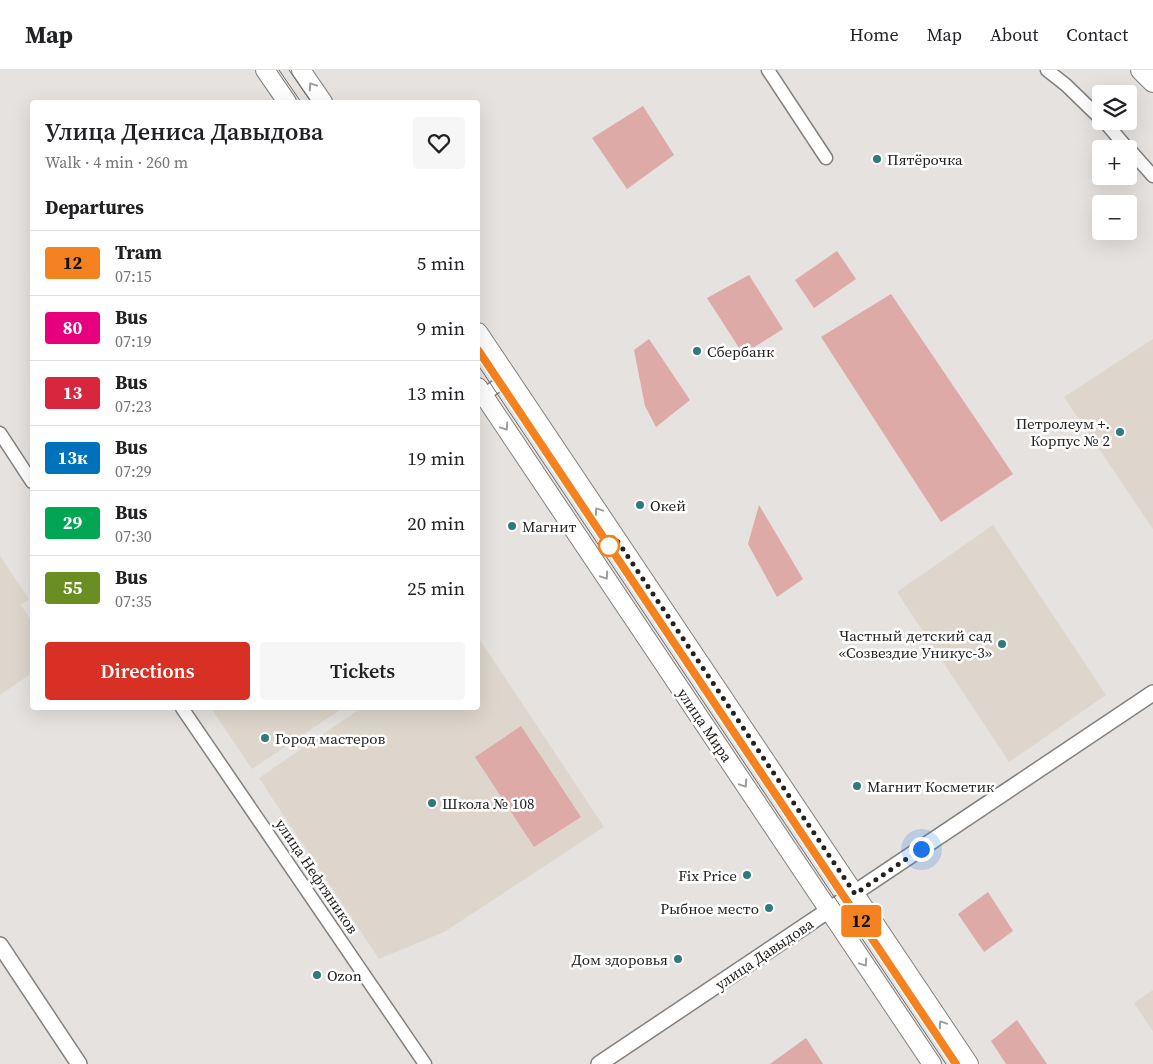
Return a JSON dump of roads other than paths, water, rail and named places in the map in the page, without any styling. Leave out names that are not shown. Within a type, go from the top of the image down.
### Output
[{"type":"main road","points":[[265,70],[286,100]]},
{"type":"main road","points":[[302,70],[322,100]]},
{"type":"main road","points":[[1141,70],[1153,82]]},
{"type":"main road","name":"улица Мира","points":[[480,335],[969,1064]]},
{"type":"main road","name":"улица Мира","points":[[480,394],[932,1064]]},
{"type":"street","points":[[768,70],[826,158]]},
{"type":"street","points":[[1046,70],[1066,85],[1092,110]]},
{"type":"street","points":[[1111,130],[1121,140]]},
{"type":"street","points":[[1137,158],[1153,176]]},
{"type":"street","points":[[480,392],[508,378]]},
{"type":"street","points":[[0,433],[30,479]]},
{"type":"street","name":"улица Давыдова","points":[[599,1064],[1153,693]]},
{"type":"street","name":"улица Нефтяников","points":[[183,710],[425,1064]]},
{"type":"street","points":[[0,945],[79,1064]]},
{"type":"tram line","points":[[279,70],[300,100]]},
{"type":"tram line","points":[[289,70],[310,100]]},
{"type":"tram line","points":[[480,353],[956,1064]]},
{"type":"tram line","name":"12","points":[[480,353],[956,1064]]},
{"type":"tram line","points":[[480,368],[946,1064]]},
{"type":"place","name":"Пятёрочка","points":[[877,159]]},
{"type":"place","name":"Сбербанк","points":[[697,351]]},
{"type":"place","name":"Петролеум +. Корпус № 2","points":[[1120,432]]},
{"type":"place","name":"Окей","points":[[640,505]]},
{"type":"place","name":"Магнит","points":[[512,526]]},
{"type":"place","name":"Частный детский сад «Созвездие Уникус-3»","points":[[1002,644]]},
{"type":"place","name":"Город мастеров","points":[[265,738]]},
{"type":"place","name":"Магнит Косметик","points":[[857,786]]},
{"type":"place","name":"Школа № 108","points":[[432,803]]},
{"type":"place","name":"Fix Price","points":[[747,875]]},
{"type":"place","name":"Рыбное место","points":[[769,908]]},
{"type":"place","name":"Дом здоровья","points":[[678,959]]},
{"type":"place","name":"Ozon","points":[[317,975]]}]
